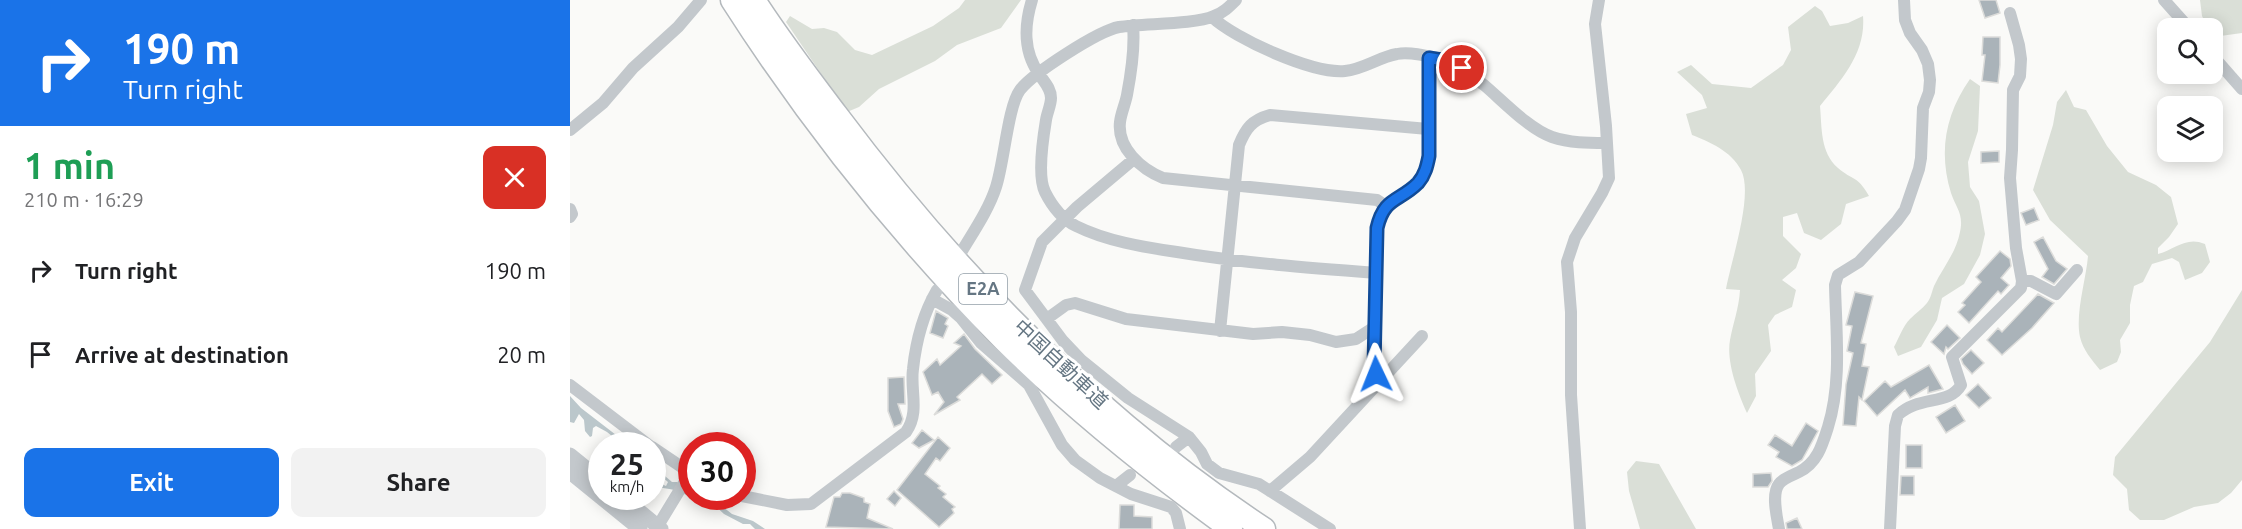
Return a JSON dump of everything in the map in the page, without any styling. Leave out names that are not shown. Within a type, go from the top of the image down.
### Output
[{"type":"highway","name":"中国自動車道","points":[[732,0],[840,152],[943,275],[1005,340],[1059,391],[1129,451],[1231,529]]},
{"type":"highway","name":"中国自動車道","points":[[754,0],[804,72],[855,139],[962,268],[1019,326],[1130,427],[1193,478],[1264,529]]},
{"type":"street","points":[[570,130],[603,103],[633,69],[678,27],[701,0]]},
{"type":"street","points":[[1032,0],[1027,15],[1025,36],[1028,52],[1038,74],[1048,87],[1051,98],[1041,171],[1044,190],[1057,211],[1066,220],[1076,226],[1124,243],[1228,261],[1377,273]]},
{"type":"street","points":[[962,251],[996,189],[1004,161],[1013,106],[1019,90],[1038,74],[1101,34],[1133,25],[1212,17],[1226,10],[1236,0]]},
{"type":"street","points":[[1580,529],[1571,395],[1571,312],[1567,262],[1575,238],[1609,178],[1595,24],[1599,0]]},
{"type":"street","points":[[1779,529],[1776,491],[1779,484],[1807,468],[1812,462],[1820,450],[1833,408],[1836,390],[1835,285],[1838,275],[1858,261],[1897,221],[1905,210],[1919,169],[1923,108],[1929,92],[1930,80],[1928,64],[1905,20],[1904,0]]},
{"type":"street","points":[[2164,0],[2180,18]]},
{"type":"street","points":[[1890,529],[1898,415],[1914,404],[1949,397],[1957,392],[1961,385],[1952,357],[2021,288],[2010,178],[2013,90],[2020,76],[2021,59],[2010,13]]},
{"type":"street","points":[[1212,17],[1220,25],[1277,55],[1317,67],[1343,71],[1360,68],[1398,53],[1448,61],[1462,68],[1537,129],[1552,137],[1578,143],[1606,143]]},
{"type":"street","points":[[1133,25],[1127,94],[1119,125],[1124,146],[1134,159],[1149,172],[1162,178],[1377,201],[1386,206]]},
{"type":"street","points":[[1380,379],[1374,367],[1377,228],[1380,214],[1386,206],[1418,183],[1426,170],[1429,156],[1429,58]]},
{"type":"street","points":[[2223,67],[2242,89]]},
{"type":"street","points":[[1220,331],[1239,145],[1246,128],[1257,118],[1270,115],[1428,129]]},
{"type":"street","points":[[1134,159],[1077,207],[1042,242],[1025,290],[1063,341],[1099,376],[1189,437],[1207,464],[1220,473],[1259,484],[1330,529]]},
{"type":"street","points":[[570,209],[572,214],[570,217]]},
{"type":"street","points":[[2022,281],[2031,281],[2056,294],[2077,270]]},
{"type":"street","points":[[756,499],[787,505],[811,504],[822,498],[906,432],[915,411],[912,372],[916,346],[923,320],[935,294],[961,318],[981,343],[1029,385],[1062,445],[1075,460],[1100,478],[1131,494],[1171,507],[1176,513],[1180,529]]},
{"type":"street","points":[[1048,318],[1066,305],[1074,303],[1126,319],[1253,334],[1282,332],[1346,342],[1356,339],[1376,326]]},
{"type":"street","points":[[1270,491],[1310,457],[1422,336]]},
{"type":"street","points":[[570,386],[632,432]]},
{"type":"street","points":[[1176,447],[1189,437]]},
{"type":"street","points":[[570,455],[588,470]]},
{"type":"street","points":[[570,472],[640,529]]},
{"type":"street","points":[[1116,486],[1130,475]]},
{"type":"street","points":[[637,510],[658,528],[678,491]]},
{"type":"shaded area","points":[[965,0],[1021,0],[1001,28],[957,45],[935,61],[879,89],[859,107],[847,112],[786,22],[790,16],[812,29],[824,28],[837,32],[855,50],[872,55],[933,26],[959,8]]},
{"type":"shaded area","points":[[2200,0],[2242,0],[2242,33],[2223,36],[2223,18],[2203,18]]},
{"type":"shaded area","points":[[1815,6],[1822,11],[1830,26],[1848,23],[1863,16],[1861,42],[1857,54],[1820,106],[1823,139],[1828,155],[1838,168],[1861,185],[1869,196],[1846,204],[1841,224],[1821,240],[1804,233],[1797,213],[1783,217],[1783,236],[1801,254],[1796,268],[1782,280],[1796,290],[1792,307],[1775,315],[1768,325],[1771,351],[1755,374],[1756,396],[1747,413],[1731,367],[1729,349],[1740,290],[1726,289],[1743,211],[1744,181],[1737,163],[1726,152],[1692,135],[1686,114],[1707,108],[1702,95],[1677,72],[1691,65],[1712,84],[1751,88],[1783,65],[1791,50],[1788,27]]},
{"type":"shaded area","points":[[1970,79],[1980,86],[1978,131],[1968,162],[1970,187],[1979,201],[1985,234],[1980,255],[1964,284],[1942,298],[1937,320],[1921,347],[1898,356],[1894,347],[1901,332],[1928,301],[1958,240],[1961,220],[1947,177],[1945,147],[1955,105]]},
{"type":"shaded area","points":[[2066,90],[2074,107],[2086,110],[2107,146],[2128,172],[2156,185],[2171,197],[2178,224],[2158,248],[2158,254],[2192,241],[2205,244],[2210,262],[2202,273],[2185,280],[2179,262],[2172,258],[2152,264],[2143,282],[2134,286],[2130,305],[2130,323],[2120,340],[2121,352],[2117,362],[2100,370],[2083,346],[2079,328],[2088,256],[2050,220],[2033,190],[2053,125],[2057,102]]},
{"type":"shaded area","points":[[2242,290],[2242,480],[2218,503],[2194,507],[2164,520],[2140,520],[2129,510],[2127,489],[2113,475],[2115,457],[2210,342]]},
{"type":"shaded area","points":[[570,396],[581,408],[612,432],[596,426],[588,435],[585,431],[584,420],[579,414],[574,423],[570,422]]},
{"type":"shaded area","points":[[1636,461],[1659,464],[1696,529],[1640,529],[1629,491],[1627,472]]},
{"type":"shaded area","points":[[666,477],[672,482],[678,483],[678,492],[666,489],[668,482]]},
{"type":"shaded area","points":[[720,510],[727,510],[765,529],[755,529],[750,524],[743,524]]},
{"type":"building","points":[[1979,0],[1996,0],[2000,13],[1985,18]]},
{"type":"building","points":[[1983,37],[2000,37],[1998,83],[1982,81],[1985,55],[1982,55]]},
{"type":"building","points":[[1999,151],[1999,162],[1981,163],[1981,152]]},
{"type":"building","points":[[2034,208],[2039,220],[2026,225],[2021,213]]},
{"type":"building","points":[[2043,237],[2056,261],[2067,269],[2054,284],[2042,277],[2048,269],[2034,242]]},
{"type":"building","points":[[2000,251],[2010,259],[2011,266],[2001,278],[2009,285],[2001,294],[1998,291],[1969,323],[1958,312],[1965,305],[1962,303],[1981,282],[1976,277]]},
{"type":"building","points":[[1855,292],[1873,296],[1861,343],[1866,344],[1862,366],[1869,367],[1862,400],[1859,397],[1856,426],[1843,425],[1846,384],[1853,353],[1847,351],[1852,326],[1846,325]]},
{"type":"building","points":[[2038,294],[2054,303],[2032,328],[2002,355],[1987,340],[1998,328],[2002,332]]},
{"type":"building","points":[[936,311],[948,318],[945,324],[948,326],[943,338],[930,333]]},
{"type":"building","points":[[1947,325],[1960,338],[1948,349],[1946,347],[1944,354],[1931,342]]},
{"type":"building","points":[[964,334],[975,349],[1002,375],[992,384],[982,374],[957,397],[960,400],[934,415],[944,402],[938,392],[932,395],[923,372],[937,359],[940,365],[961,346],[954,343]]},
{"type":"building","points":[[1971,350],[1984,363],[1972,374],[1961,359]]},
{"type":"building","points":[[1929,365],[1943,389],[1928,393],[1928,387],[1910,398],[1905,390],[1877,416],[1864,401],[1885,381],[1891,387]]},
{"type":"building","points":[[904,377],[905,404],[898,404],[903,419],[901,424],[894,427],[888,411],[888,378]]},
{"type":"building","points":[[1978,384],[1991,398],[1979,408],[1966,395]]},
{"type":"building","points":[[1955,405],[1965,421],[1946,433],[1936,417]]},
{"type":"building","points":[[1806,423],[1818,431],[1802,460],[1792,466],[1776,457],[1779,452],[1768,445],[1775,435],[1792,446]]},
{"type":"building","points":[[922,430],[934,440],[919,448],[912,443]]},
{"type":"building","points":[[938,437],[950,448],[940,461],[936,458],[925,474],[940,486],[938,488],[946,494],[943,497],[955,507],[952,509],[954,513],[939,527],[897,490]]},
{"type":"building","points":[[1906,445],[1922,445],[1922,468],[1906,468]]},
{"type":"building","points":[[1771,473],[1772,481],[1768,487],[1753,487],[1753,474]]},
{"type":"building","points":[[1901,476],[1914,476],[1914,495],[1900,495]]},
{"type":"building","points":[[894,491],[901,498],[895,506],[887,499]]},
{"type":"building","points":[[842,493],[864,498],[864,502],[870,504],[867,518],[893,529],[826,527],[834,497],[840,497]]},
{"type":"building","points":[[1120,505],[1134,505],[1134,516],[1152,517],[1152,529],[1119,529]]},
{"type":"building","points":[[1797,518],[1802,529],[1787,529],[1786,523]]},
{"type":"route","points":[[1376,374],[1374,367],[1377,228],[1380,214],[1386,206],[1418,183],[1426,170],[1429,156],[1429,58],[1448,61],[1462,68]]}]
